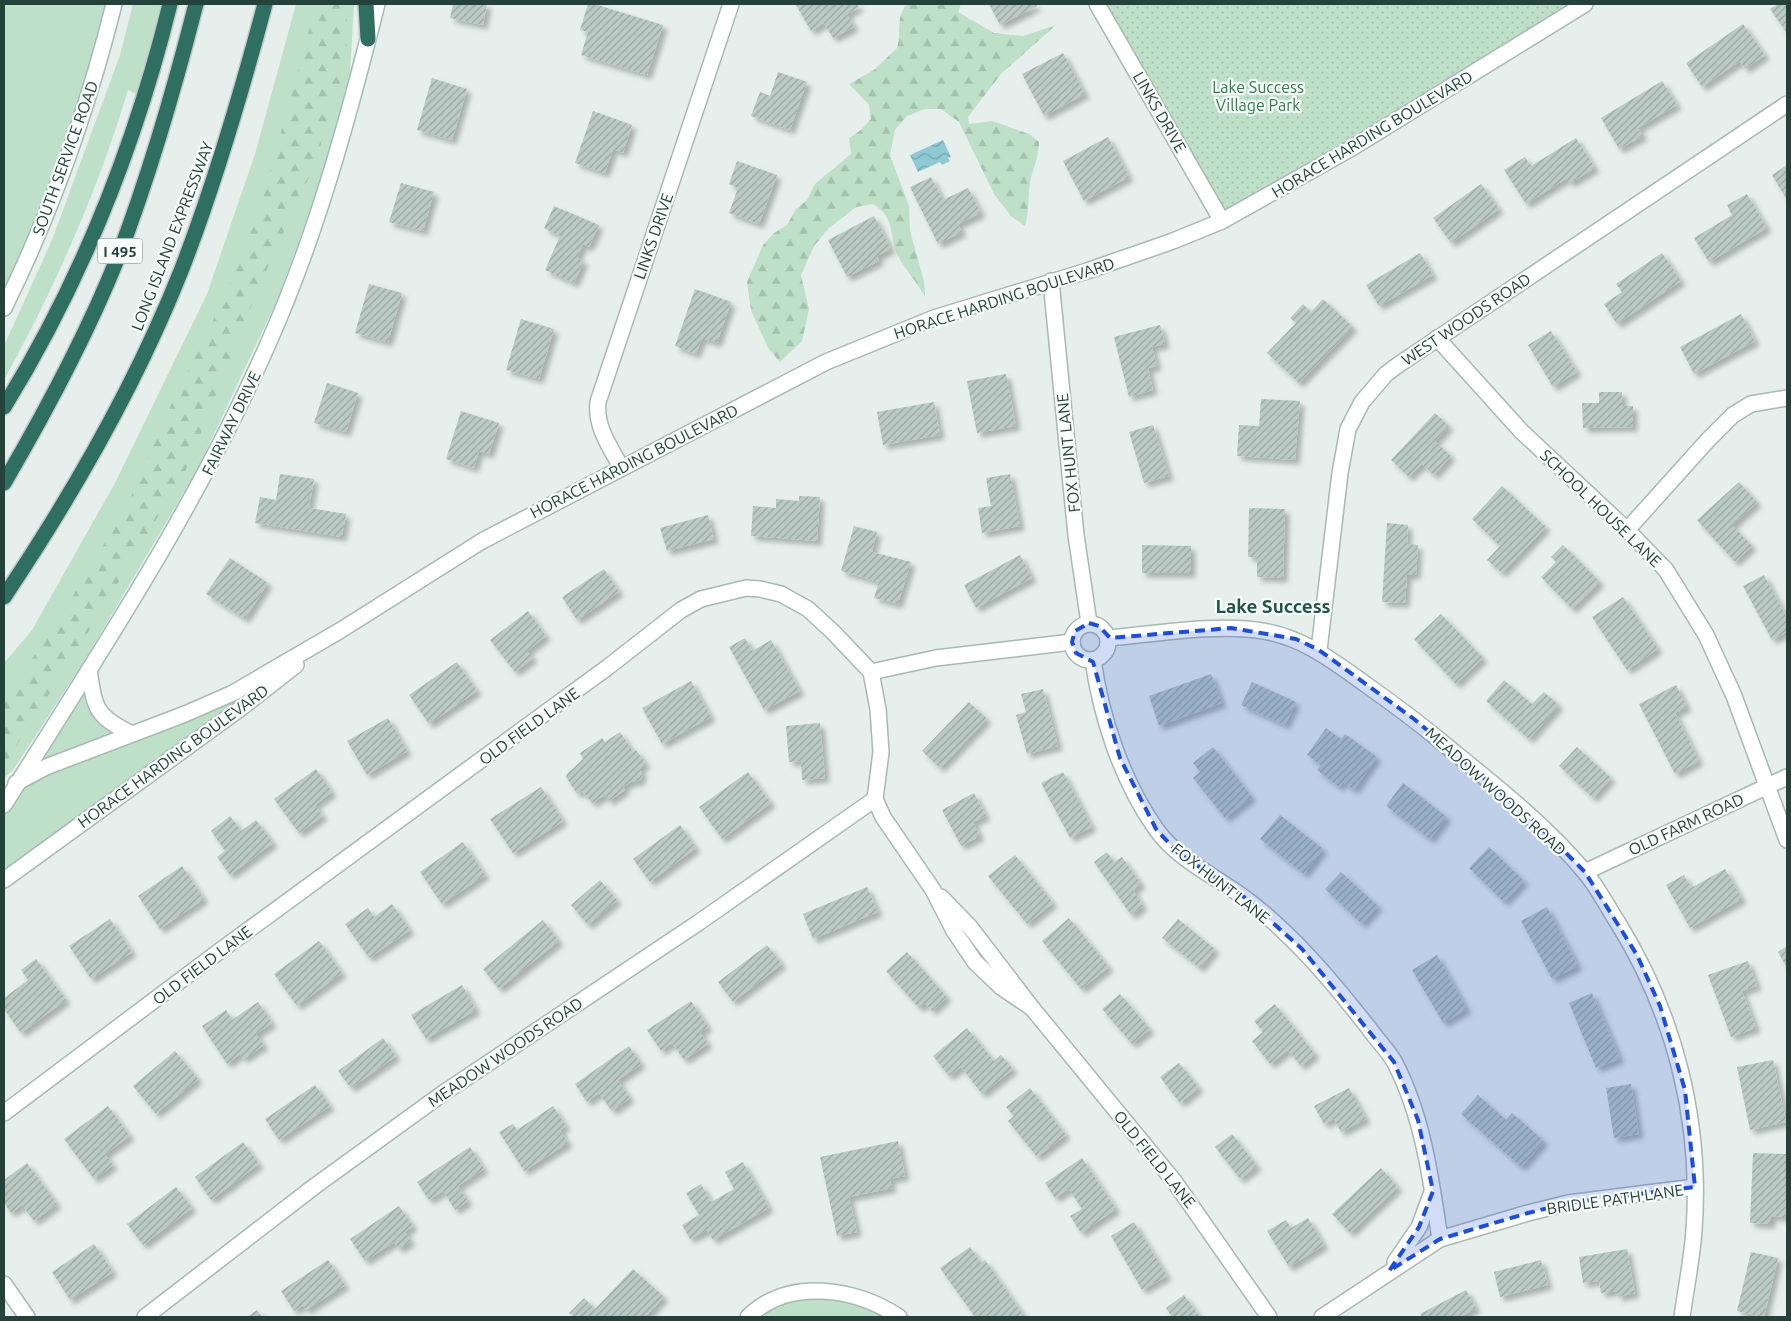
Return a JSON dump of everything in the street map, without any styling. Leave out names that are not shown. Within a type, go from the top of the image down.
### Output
[{"type":"highway","points":[[4,407],[63,298],[111,194],[142,106],[170,4]]},
{"type":"highway","name":"I 495","points":[[4,483],[57,386],[117,258],[164,125],[196,4]]},
{"type":"highway","name":"LONG ISLAND EXPRESSWAY","points":[[4,597],[90,458],[154,335],[184,262],[228,140],[264,4]]},
{"type":"highway","points":[[366,4],[368,39]]},
{"type":"street","name":"SOUTH SERVICE ROAD","points":[[4,308],[41,228],[66,163],[88,100],[114,4]]},
{"type":"street","name":"FAIRWAY DRIVE","points":[[4,805],[141,588],[200,485],[269,343],[296,277],[322,204],[357,88],[378,4]]},
{"type":"street","name":"LINKS DRIVE","points":[[621,467],[600,426],[597,410],[598,402],[731,4]]},
{"type":"street","name":"LINKS DRIVE","points":[[1097,4],[1222,220]]},
{"type":"street","name":"HORACE HARDING BOULEVARD","points":[[4,792],[46,767],[233,693],[341,630],[461,553],[621,467],[826,362],[934,318],[1174,241],[1222,220],[1350,149],[1584,4]]},
{"type":"street","name":"WEST WOODS ROAD","points":[[1319,650],[1340,473],[1348,429],[1362,402],[1386,374],[1787,104]]},
{"type":"street","name":"FOX HUNT LANE","points":[[1051,281],[1076,535],[1089,623]]},
{"type":"street","name":"SCHOOL HOUSE LANE","points":[[1437,338],[1522,431],[1627,530],[1666,570],[1706,636],[1734,696],[1787,840]]},
{"type":"street","points":[[1627,530],[1733,415],[1758,402],[1787,398]]},
{"type":"street","name":"OLD FIELD LANE","points":[[4,1114],[217,953],[489,756],[696,602],[715,594],[746,588],[781,594],[802,605],[822,621],[871,672]]},
{"type":"street","points":[[1089,623],[1104,629],[1108,638],[1107,650],[1093,660],[1081,657],[1076,653],[1072,642],[1075,631],[1089,623]]},
{"type":"street","name":"MEADOW WOODS ROAD","points":[[1108,638],[1231,628],[1263,631],[1296,639],[1319,650],[1414,719],[1478,771],[1528,815],[1585,872],[1638,955],[1660,1006],[1675,1049],[1685,1090],[1694,1146],[1696,1187],[1694,1232],[1682,1317]]},
{"type":"street","name":"HORACE HARDING BOULEVARD","points":[[4,880],[241,708],[341,630]]},
{"type":"street","points":[[875,800],[881,752],[878,710],[871,672],[936,658],[1072,642]]},
{"type":"street","name":"FOX HUNT LANE","points":[[1093,660],[1099,692],[1120,758],[1134,790],[1156,829],[1177,852],[1244,897],[1302,949],[1357,1013],[1394,1062],[1418,1120],[1433,1191],[1440,1238]]},
{"type":"street","points":[[89,670],[95,702],[102,716],[114,726],[132,734]]},
{"type":"street","name":"OLD FARM ROAD","points":[[1585,872],[1787,776]]},
{"type":"street","name":"MEADOW WOODS ROAD","points":[[145,1317],[315,1186],[442,1094],[698,923],[875,800]]},
{"type":"street","name":"OLD FIELD LANE","points":[[875,800],[893,836],[933,890],[970,927],[1032,1008],[1174,1181],[1269,1317]]},
{"type":"street","name":"BRIDLE PATH LANE","points":[[1322,1317],[1440,1238],[1568,1203],[1696,1187]]},
{"type":"street","points":[[1389,1272],[1419,1227],[1433,1191]]},
{"type":"street","points":[[4,1284],[27,1317]]},
{"type":"street","points":[[748,1317],[772,1301],[804,1291],[822,1290],[882,1305],[899,1317]]},
{"type":"highlighted area","points":[[1089,623],[1099,626],[1110,638],[1231,628],[1296,639],[1319,650],[1414,719],[1528,815],[1585,872],[1637,955],[1660,1006],[1685,1090],[1695,1187],[1568,1203],[1528,1213],[1440,1239],[1389,1271],[1419,1227],[1433,1191],[1418,1120],[1394,1062],[1302,949],[1244,897],[1177,852],[1156,829],[1120,758],[1093,662],[1076,653],[1072,642],[1075,631]]},
{"type":"green space","points":[[4,4],[109,4],[62,158],[4,298]]},
{"type":"green space","points":[[133,4],[162,4],[136,94],[128,90],[103,165],[74,238],[41,310],[4,380],[4,346],[52,240],[120,55]]},
{"type":"green space","points":[[296,4],[354,4],[350,74],[319,186],[279,296],[197,470],[85,660],[13,770],[4,778],[4,663],[32,630],[115,483],[207,294],[255,154]]},
{"type":"green space","points":[[316,4],[347,4],[347,60],[314,166],[258,289],[185,472],[81,644],[4,765],[4,702],[68,604],[127,506],[165,417],[221,304],[260,210]]},
{"type":"green space","points":[[907,4],[961,4],[958,12],[994,33],[1023,36],[1056,25],[1001,74],[968,117],[969,124],[993,121],[1031,135],[1039,142],[1037,158],[1030,182],[1025,226],[1011,216],[994,194],[959,122],[941,109],[925,109],[907,116],[895,130],[890,155],[909,206],[910,231],[924,281],[925,296],[897,254],[885,214],[873,204],[856,207],[829,228],[814,246],[801,275],[809,309],[802,341],[780,362],[768,348],[751,310],[747,282],[763,245],[774,233],[787,225],[796,209],[807,200],[815,184],[851,154],[849,138],[861,130],[871,119],[869,105],[849,84],[874,70],[897,48],[901,14]]},
{"type":"green space","name":"Lake Success Village Park","points":[[1097,4],[1583,4],[1222,221]]},
{"type":"green space","points":[[341,630],[4,880],[4,792],[89,670],[95,702],[132,734],[185,714]]},
{"type":"green space","points":[[822,1290],[899,1317],[748,1317],[754,1312]]},
{"type":"water","points":[[943,140],[951,157],[948,158],[950,161],[942,165],[940,162],[918,172],[910,155]]},
{"type":"building","points":[[453,4],[487,4],[483,25],[450,18]]},
{"type":"building","points":[[588,4],[594,4],[663,25],[647,75],[581,55],[588,32],[580,30]]},
{"type":"building","points":[[857,4],[859,7],[847,14],[854,27],[833,38],[824,23],[811,31],[796,5]]},
{"type":"building","points":[[989,4],[1036,4],[1037,6],[1000,25]]},
{"type":"building","points":[[1778,4],[1787,4],[1787,33],[1770,9]]},
{"type":"building","points":[[1743,24],[1765,55],[1745,69],[1740,61],[1702,87],[1686,63]]},
{"type":"building","points":[[1063,53],[1085,94],[1044,116],[1022,74]]},
{"type":"building","points":[[778,72],[807,82],[790,130],[751,116],[760,92],[770,96]]},
{"type":"building","points":[[432,78],[467,89],[452,140],[417,130]]},
{"type":"building","points":[[1662,81],[1677,105],[1638,128],[1643,136],[1619,149],[1601,118]]},
{"type":"building","points":[[593,111],[632,125],[623,153],[613,149],[605,173],[575,163]]},
{"type":"building","points":[[1108,137],[1129,177],[1084,201],[1063,161]]},
{"type":"building","points":[[1576,138],[1595,168],[1570,183],[1567,178],[1526,204],[1504,170],[1525,157],[1531,166]]},
{"type":"building","points":[[737,161],[777,175],[759,224],[729,213],[738,188],[729,184]]},
{"type":"building","points":[[1787,165],[1787,200],[1772,175]]},
{"type":"building","points":[[931,177],[943,200],[968,188],[981,213],[958,224],[962,232],[938,244],[910,187]]},
{"type":"building","points":[[401,183],[434,192],[423,231],[389,222]]},
{"type":"building","points":[[1481,184],[1499,209],[1451,243],[1433,218]]},
{"type":"building","points":[[1747,194],[1767,228],[1709,262],[1694,238],[1732,215],[1727,205]]},
{"type":"building","points":[[554,206],[599,225],[589,247],[583,244],[577,258],[584,261],[574,283],[545,270],[560,236],[544,228]]},
{"type":"building","points":[[874,216],[891,249],[877,256],[879,261],[847,277],[828,240]]},
{"type":"building","points":[[1420,253],[1433,275],[1379,306],[1366,285]]},
{"type":"building","points":[[1662,253],[1681,281],[1617,324],[1604,304],[1622,292],[1616,284]]},
{"type":"building","points":[[369,284],[402,293],[388,342],[355,333]]},
{"type":"building","points":[[695,289],[731,302],[717,343],[702,338],[696,354],[675,346]]},
{"type":"building","points":[[1323,299],[1353,327],[1299,383],[1267,353],[1296,323],[1290,318],[1303,304],[1311,312]]},
{"type":"building","points":[[1741,314],[1755,341],[1694,374],[1680,347]]},
{"type":"building","points":[[521,319],[554,329],[539,379],[506,370]]},
{"type":"building","points":[[1160,325],[1165,344],[1152,347],[1157,366],[1148,368],[1153,390],[1129,397],[1114,337]]},
{"type":"building","points":[[1551,331],[1577,372],[1553,387],[1528,345]]},
{"type":"building","points":[[1006,374],[1016,426],[977,433],[967,381]]},
{"type":"building","points":[[327,383],[358,393],[346,432],[314,423]]},
{"type":"building","points":[[1599,392],[1622,392],[1622,406],[1633,406],[1633,427],[1583,428],[1582,403],[1599,403]]},
{"type":"building","points":[[1261,399],[1300,401],[1295,460],[1237,456],[1239,425],[1259,426]]},
{"type":"building","points":[[934,402],[940,435],[883,445],[877,412]]},
{"type":"building","points":[[461,411],[499,423],[489,454],[479,451],[474,468],[446,459]]},
{"type":"building","points":[[1435,413],[1449,426],[1435,441],[1451,456],[1434,475],[1422,464],[1409,477],[1391,460]]},
{"type":"building","points":[[1153,425],[1169,476],[1144,483],[1129,432]]},
{"type":"building","points":[[280,474],[314,479],[309,508],[346,514],[342,537],[255,523],[260,497],[276,500]]},
{"type":"building","points":[[1010,474],[1020,526],[982,533],[978,508],[991,506],[986,478]]},
{"type":"building","points":[[1739,482],[1757,502],[1732,525],[1752,546],[1735,562],[1697,520]]},
{"type":"building","points":[[1502,486],[1546,527],[1502,573],[1487,560],[1500,546],[1472,519]]},
{"type":"building","points":[[799,496],[820,497],[817,541],[751,536],[753,506],[776,508],[776,499],[799,501]]},
{"type":"building","points":[[1249,508],[1285,509],[1283,578],[1257,577],[1257,557],[1248,557]]},
{"type":"building","points":[[708,515],[714,539],[667,551],[660,528]]},
{"type":"building","points":[[1387,523],[1408,525],[1407,544],[1418,545],[1416,575],[1407,575],[1405,603],[1382,602]]},
{"type":"building","points":[[854,526],[877,532],[872,552],[911,562],[898,604],[874,598],[879,582],[841,571]]},
{"type":"building","points":[[1142,545],[1191,546],[1191,573],[1142,573]]},
{"type":"building","points":[[1563,545],[1600,582],[1572,609],[1541,577],[1556,562],[1551,557]]},
{"type":"building","points":[[1020,555],[1032,578],[976,608],[964,585]]},
{"type":"building","points":[[230,558],[268,583],[245,619],[206,594]]},
{"type":"building","points":[[604,569],[619,592],[577,620],[562,597]]},
{"type":"building","points":[[1764,575],[1787,618],[1787,632],[1772,640],[1743,586]]},
{"type":"building","points":[[1623,597],[1658,649],[1627,670],[1592,617]]},
{"type":"building","points":[[528,611],[546,636],[527,651],[533,658],[515,672],[490,640]]},
{"type":"building","points":[[1441,614],[1483,658],[1456,684],[1414,639]]},
{"type":"building","points":[[745,638],[752,651],[771,640],[800,691],[764,710],[729,647]]},
{"type":"building","points":[[457,662],[477,691],[429,724],[409,695]]},
{"type":"building","points":[[1211,674],[1222,703],[1159,726],[1149,696]]},
{"type":"building","points":[[1504,680],[1532,704],[1544,692],[1559,705],[1529,739],[1486,701]]},
{"type":"building","points":[[691,681],[711,717],[662,744],[642,708]]},
{"type":"building","points":[[1252,682],[1296,702],[1285,725],[1241,705]]},
{"type":"building","points":[[1676,685],[1687,707],[1675,713],[1699,761],[1675,774],[1639,704]]},
{"type":"building","points":[[1043,689],[1058,746],[1027,754],[1016,715],[1026,712],[1021,694]]},
{"type":"building","points":[[969,702],[987,719],[940,768],[922,751]]},
{"type":"building","points":[[388,718],[407,751],[367,775],[347,741]]},
{"type":"building","points":[[820,723],[825,778],[802,780],[801,761],[789,762],[786,726]]},
{"type":"building","points":[[1326,728],[1341,739],[1345,734],[1377,757],[1354,790],[1343,782],[1339,787],[1317,770],[1321,765],[1307,755]]},
{"type":"building","points":[[620,732],[633,752],[636,750],[646,764],[639,769],[642,772],[641,779],[636,782],[632,781],[623,787],[625,790],[609,801],[605,795],[592,803],[582,791],[577,794],[566,777],[567,774],[583,759],[580,753],[602,738],[605,742]]},
{"type":"building","points":[[1213,747],[1252,797],[1225,818],[1193,778],[1200,772],[1193,763]]},
{"type":"building","points":[[1577,747],[1611,778],[1593,798],[1559,766]]},
{"type":"building","points":[[316,769],[332,792],[315,805],[323,816],[299,833],[274,799]]},
{"type":"building","points":[[748,772],[771,803],[722,839],[699,807]]},
{"type":"building","points":[[1063,772],[1092,827],[1070,838],[1041,783]]},
{"type":"building","points":[[1403,783],[1447,817],[1430,839],[1386,806]]},
{"type":"building","points":[[541,787],[563,821],[513,853],[490,819]]},
{"type":"building","points":[[974,793],[986,816],[973,822],[980,836],[961,846],[942,810]]},
{"type":"building","points":[[1280,815],[1323,849],[1304,874],[1260,839]]},
{"type":"building","points":[[230,816],[241,831],[256,820],[273,843],[230,875],[217,857],[225,851],[211,831]]},
{"type":"building","points":[[680,825],[696,848],[650,882],[633,859]]},
{"type":"building","points":[[463,842],[485,875],[442,904],[420,872]]},
{"type":"building","points":[[1489,847],[1524,881],[1504,902],[1469,868]]},
{"type":"building","points":[[1107,852],[1114,862],[1122,857],[1141,884],[1133,890],[1143,906],[1131,915],[1094,862]]},
{"type":"building","points":[[1015,855],[1053,903],[1027,924],[988,876]]},
{"type":"building","points":[[182,866],[204,899],[160,929],[138,896]]},
{"type":"building","points":[[1725,869],[1742,899],[1690,928],[1666,885],[1684,875],[1691,888]]},
{"type":"building","points":[[1341,872],[1378,906],[1362,924],[1325,889]]},
{"type":"building","points":[[600,880],[617,900],[588,925],[571,905]]},
{"type":"building","points":[[867,887],[878,912],[813,939],[803,914]]},
{"type":"building","points":[[392,904],[410,930],[369,958],[345,924],[368,908],[374,917]]},
{"type":"building","points":[[1547,907],[1578,966],[1552,979],[1521,921]]},
{"type":"building","points":[[1069,918],[1109,967],[1081,989],[1042,941]]},
{"type":"building","points":[[110,919],[132,952],[91,979],[69,946]]},
{"type":"building","points":[[1178,919],[1215,949],[1200,968],[1162,938]]},
{"type":"building","points":[[543,920],[559,941],[499,989],[483,969]]},
{"type":"building","points":[[319,941],[342,973],[297,1006],[274,974]]},
{"type":"building","points":[[767,945],[782,964],[733,1002],[718,982]]},
{"type":"building","points":[[1787,946],[1787,968],[1778,952]]},
{"type":"building","points":[[907,952],[947,997],[932,1011],[925,1003],[919,1008],[886,971]]},
{"type":"building","points":[[1437,955],[1467,1009],[1443,1023],[1412,970]]},
{"type":"building","points":[[36,959],[66,1000],[21,1033],[4,1009],[4,998],[28,980],[21,970]]},
{"type":"building","points":[[1748,961],[1757,986],[1742,991],[1756,1028],[1731,1037],[1708,975]]},
{"type":"building","points":[[462,985],[476,1010],[426,1039],[411,1015]]},
{"type":"building","points":[[1592,993],[1620,1059],[1596,1068],[1569,1003]]},
{"type":"building","points":[[1120,994],[1150,1029],[1132,1044],[1102,1009]]},
{"type":"building","points":[[691,1001],[708,1027],[700,1032],[708,1044],[684,1060],[672,1043],[661,1051],[647,1030]]},
{"type":"building","points":[[258,1002],[272,1023],[256,1034],[264,1045],[243,1059],[240,1054],[227,1064],[202,1026],[226,1010],[232,1020]]},
{"type":"building","points":[[1275,1004],[1315,1054],[1301,1066],[1288,1050],[1270,1064],[1252,1041],[1263,1032],[1254,1021]]},
{"type":"building","points":[[967,1028],[994,1061],[1001,1055],[1013,1069],[982,1094],[961,1067],[949,1076],[933,1056]]},
{"type":"building","points":[[383,1038],[396,1056],[351,1088],[338,1071]]},
{"type":"building","points":[[629,1046],[641,1064],[618,1080],[630,1098],[612,1111],[599,1093],[587,1102],[575,1084]]},
{"type":"building","points":[[175,1051],[198,1079],[156,1114],[133,1086]]},
{"type":"building","points":[[1773,1060],[1786,1122],[1750,1130],[1737,1067]]},
{"type":"building","points":[[1179,1063],[1199,1088],[1180,1103],[1160,1077]]},
{"type":"building","points":[[1631,1084],[1639,1134],[1614,1138],[1606,1088]]},
{"type":"building","points":[[315,1085],[330,1106],[279,1140],[265,1119]]},
{"type":"building","points":[[1030,1088],[1066,1135],[1037,1157],[1008,1121],[1014,1116],[1006,1107]]},
{"type":"building","points":[[1349,1088],[1366,1119],[1341,1132],[1334,1119],[1324,1124],[1314,1106]]},
{"type":"building","points":[[1478,1095],[1506,1120],[1512,1113],[1544,1141],[1521,1167],[1461,1114]]},
{"type":"building","points":[[108,1106],[130,1136],[105,1154],[113,1165],[94,1179],[64,1139]]},
{"type":"building","points":[[553,1106],[566,1126],[560,1130],[568,1143],[524,1171],[499,1132],[513,1124],[517,1130]]},
{"type":"building","points":[[1232,1134],[1257,1166],[1240,1179],[1215,1147]]},
{"type":"building","points":[[898,1141],[905,1176],[890,1179],[892,1188],[849,1197],[857,1232],[837,1236],[820,1157]]},
{"type":"building","points":[[243,1142],[259,1164],[211,1200],[195,1177]]},
{"type":"building","points":[[470,1147],[484,1169],[458,1186],[468,1201],[455,1210],[443,1191],[429,1200],[417,1182]]},
{"type":"building","points":[[1753,1153],[1787,1154],[1785,1217],[1771,1216],[1771,1224],[1750,1223]]},
{"type":"building","points":[[1082,1158],[1116,1209],[1081,1233],[1070,1216],[1082,1209],[1069,1189],[1055,1198],[1045,1183]]},
{"type":"building","points":[[743,1162],[769,1208],[713,1240],[707,1230],[690,1239],[682,1225],[699,1215],[686,1193],[701,1184],[711,1202],[734,1189],[725,1172]]},
{"type":"building","points":[[27,1163],[57,1204],[34,1221],[22,1205],[11,1213],[4,1203],[4,1180]]},
{"type":"building","points":[[1381,1168],[1398,1187],[1350,1233],[1332,1214]]},
{"type":"building","points":[[176,1187],[192,1208],[143,1245],[127,1224]]},
{"type":"building","points":[[399,1206],[413,1226],[405,1232],[411,1241],[399,1249],[394,1242],[365,1261],[350,1239]]},
{"type":"building","points":[[1308,1218],[1324,1245],[1289,1267],[1267,1231],[1286,1220],[1291,1228]]},
{"type":"building","points":[[1134,1222],[1167,1276],[1142,1290],[1111,1236]]},
{"type":"building","points":[[94,1244],[113,1272],[70,1300],[52,1272]]},
{"type":"building","points":[[970,1247],[981,1263],[985,1260],[1025,1317],[975,1317],[940,1268]]},
{"type":"building","points":[[1627,1249],[1635,1293],[1618,1297],[1617,1291],[1601,1293],[1599,1281],[1583,1283],[1579,1257]]},
{"type":"building","points":[[1751,1252],[1778,1258],[1764,1317],[1737,1311]]},
{"type":"building","points":[[328,1260],[345,1285],[306,1310],[303,1305],[294,1311],[281,1291]]},
{"type":"building","points":[[1541,1260],[1548,1285],[1500,1297],[1494,1272]]},
{"type":"building","points":[[633,1269],[664,1297],[645,1317],[574,1317],[569,1313],[584,1298],[595,1309]]},
{"type":"building","points":[[1466,1290],[1476,1308],[1461,1317],[1422,1317],[1420,1314]]},
{"type":"building","points":[[1184,1295],[1200,1317],[1172,1317],[1166,1308]]},
{"type":"building","points":[[257,1310],[262,1317],[247,1317]]},
{"type":"district","name":"Lake Success","points":[[1273,606]]}]
